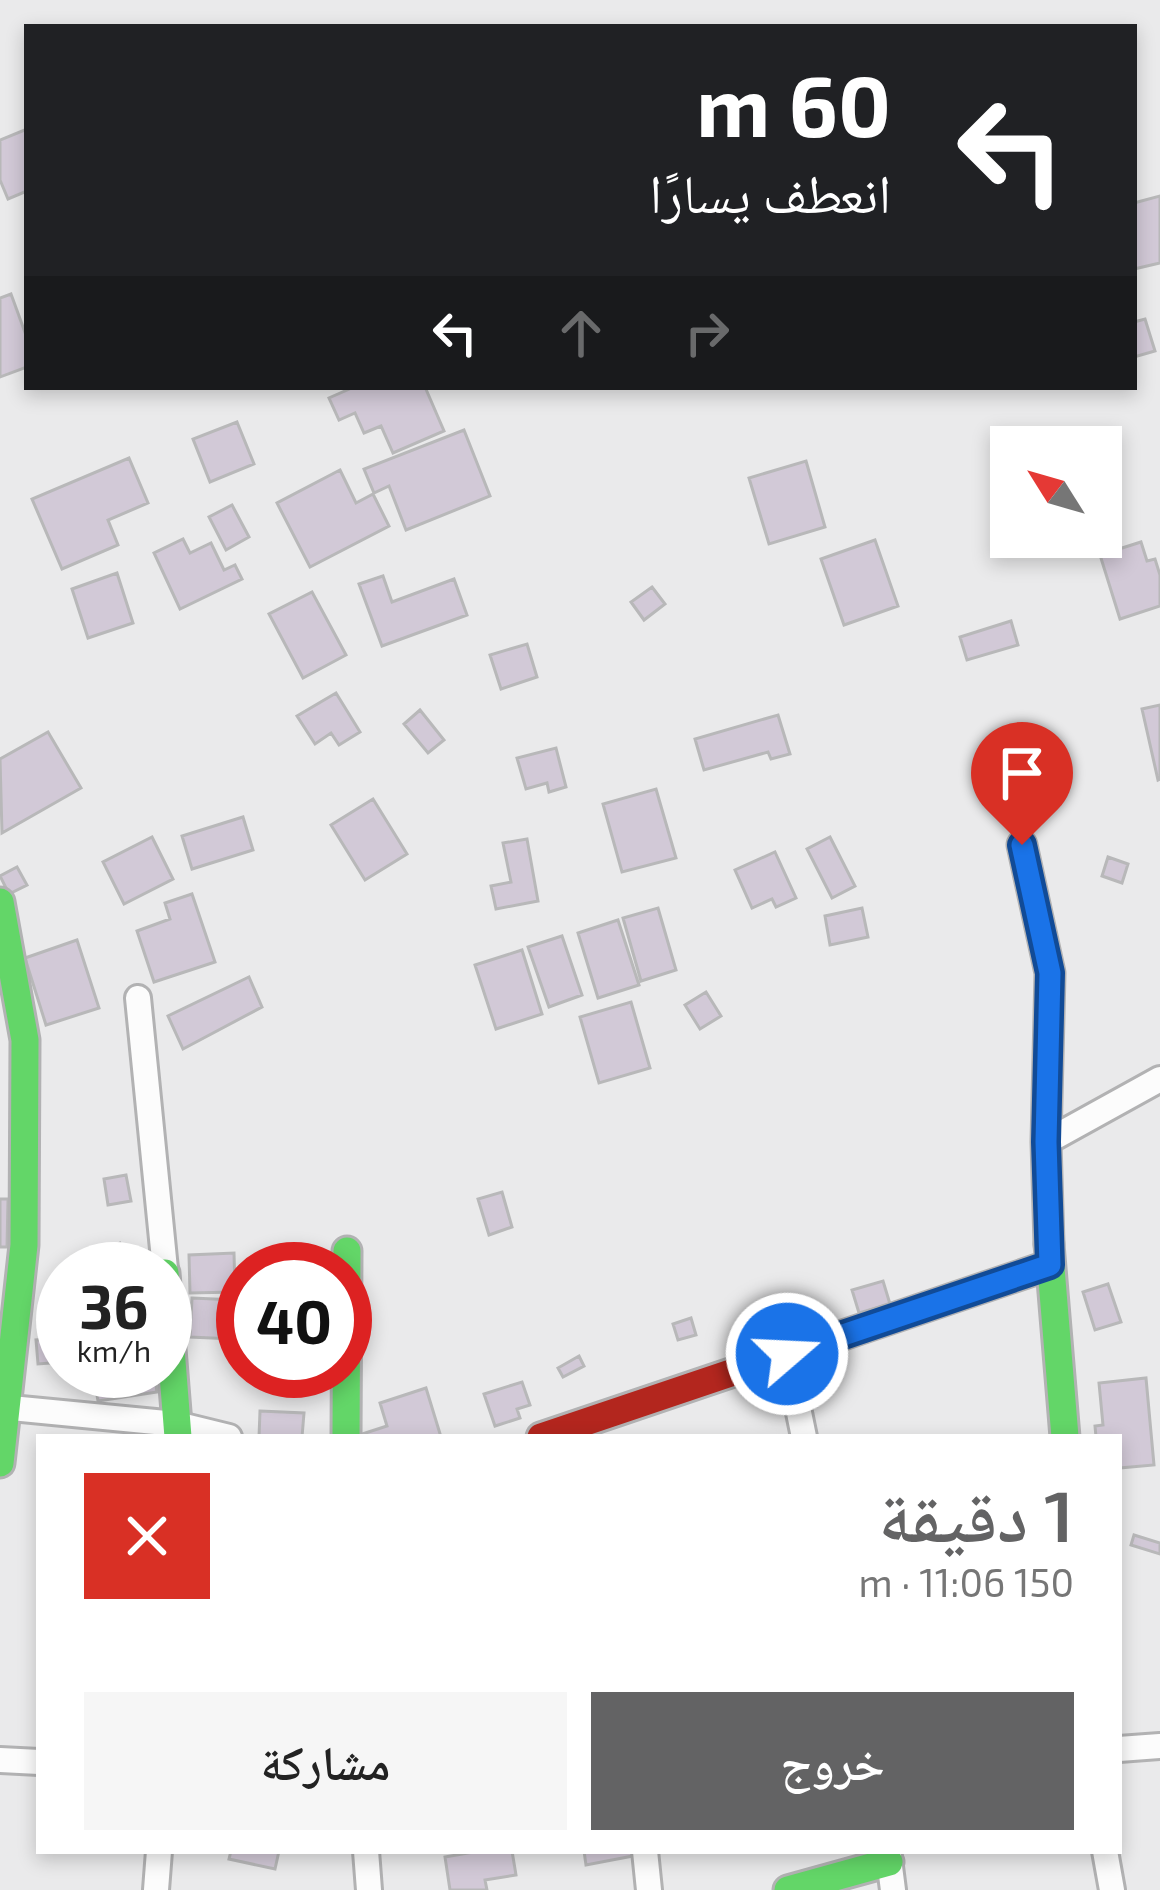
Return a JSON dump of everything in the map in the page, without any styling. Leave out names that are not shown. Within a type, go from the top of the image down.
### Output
[{"type":"street","points":[[1022,845],[1050,973],[1046,1142],[1050,1265],[1065,1434]]},
{"type":"street","points":[[0,902],[25,1040],[24,1245],[0,1463]]},
{"type":"street","points":[[138,998],[162,1242]]},
{"type":"street","points":[[1046,1142],[1160,1079]]},
{"type":"street","points":[[559,1434],[602,1427],[787,1354],[1050,1265]]},
{"type":"street","points":[[787,1354],[803,1434]]},
{"type":"street","points":[[4,1408],[177,1430],[175,1398]]},
{"type":"street","points":[[346,1398],[346,1434]]},
{"type":"street","points":[[1122,1749],[1160,1747]]},
{"type":"street","points":[[0,1760],[36,1762]]},
{"type":"street","points":[[156,1890],[159,1854]]},
{"type":"street","points":[[365,1854],[369,1890]]},
{"type":"street","points":[[645,1854],[649,1890]]},
{"type":"street","points":[[1106,1854],[1112,1890]]},
{"type":"street","points":[[788,1890],[890,1868]]},
{"type":"building","points":[[24,130],[24,192],[8,199],[0,180],[0,140]]},
{"type":"building","points":[[1160,196],[1160,263],[1137,268],[1137,202]]},
{"type":"building","points":[[11,294],[24,330],[24,368],[0,377],[0,298]]},
{"type":"building","points":[[1145,319],[1155,351],[1137,356],[1137,321]]},
{"type":"building","points":[[347,390],[426,390],[444,431],[393,453],[381,426],[364,433],[355,413],[339,420],[329,398]]},
{"type":"building","points":[[237,422],[254,464],[210,482],[193,439]]},
{"type":"building","points":[[464,430],[490,496],[406,530],[389,486],[374,493],[364,469]]},
{"type":"building","points":[[129,458],[148,503],[108,520],[118,545],[62,569],[32,499]]},
{"type":"building","points":[[806,461],[825,527],[769,544],[749,478]]},
{"type":"building","points":[[340,470],[356,503],[373,494],[389,526],[310,567],[277,503]]},
{"type":"building","points":[[232,505],[249,537],[226,550],[209,517]]},
{"type":"building","points":[[183,539],[190,553],[211,543],[224,570],[235,565],[242,579],[180,609],[154,553]]},
{"type":"building","points":[[875,540],[898,606],[844,625],[821,559]]},
{"type":"building","points":[[1141,542],[1147,561],[1155,559],[1160,606],[1120,619],[1101,558],[1122,558],[1122,548]]},
{"type":"building","points":[[117,573],[133,623],[88,638],[72,589]]},
{"type":"building","points":[[383,576],[392,602],[454,579],[467,615],[382,646],[359,584]]},
{"type":"building","points":[[652,587],[665,604],[644,620],[631,602]]},
{"type":"building","points":[[312,592],[346,655],[303,678],[269,614]]},
{"type":"building","points":[[1011,621],[1018,645],[967,660],[960,637]]},
{"type":"building","points":[[527,644],[537,677],[501,689],[490,655]]},
{"type":"building","points":[[336,693],[360,732],[339,745],[331,733],[315,744],[297,716]]},
{"type":"building","points":[[1160,705],[1160,779],[1158,780],[1142,709]]},
{"type":"building","points":[[420,710],[444,740],[428,753],[404,724]]},
{"type":"building","points":[[778,715],[790,754],[771,759],[768,752],[704,770],[695,739]]},
{"type":"building","points":[[48,732],[81,788],[2,833],[0,759]]},
{"type":"building","points":[[556,748],[566,787],[549,792],[547,783],[526,789],[517,758]]},
{"type":"building","points":[[656,789],[676,858],[622,872],[603,804]]},
{"type":"building","points":[[373,799],[407,854],[365,880],[331,825]]},
{"type":"building","points":[[243,817],[253,850],[192,869],[182,836]]},
{"type":"building","points":[[152,837],[173,879],[124,904],[103,862]]},
{"type":"building","points":[[830,837],[855,886],[832,898],[807,849]]},
{"type":"building","points":[[527,839],[538,901],[496,909],[491,886],[511,882],[503,843]]},
{"type":"building","points":[[775,852],[796,898],[776,907],[772,899],[752,908],[735,870]]},
{"type":"building","points":[[1108,857],[1128,864],[1122,883],[1102,876]]},
{"type":"building","points":[[17,867],[27,885],[9,894],[0,876]]},
{"type":"building","points":[[192,894],[215,962],[154,982],[137,931],[170,919],[165,903]]},
{"type":"building","points":[[658,908],[676,970],[641,981],[623,918]]},
{"type":"building","points":[[862,908],[868,937],[830,945],[825,916]]},
{"type":"building","points":[[618,920],[639,985],[598,998],[578,933]]},
{"type":"building","points":[[562,936],[582,995],[549,1007],[528,947]]},
{"type":"building","points":[[77,940],[99,1008],[46,1025],[25,958]]},
{"type":"building","points":[[522,950],[542,1014],[496,1029],[475,965]]},
{"type":"building","points":[[249,977],[262,1007],[183,1049],[168,1016]]},
{"type":"building","points":[[706,992],[721,1016],[700,1029],[685,1005]]},
{"type":"building","points":[[631,1002],[650,1068],[599,1083],[580,1017]]},
{"type":"building","points":[[126,1175],[131,1201],[108,1205],[104,1179]]},
{"type":"building","points":[[502,1192],[512,1227],[489,1235],[478,1199]]},
{"type":"building","points":[[0,1199],[8,1199],[7,1247],[0,1247]]},
{"type":"building","points":[[216,1254],[216,1292],[192,1293],[192,1255]]},
{"type":"building","points":[[883,1281],[890,1304],[859,1313],[852,1290]]},
{"type":"building","points":[[1108,1284],[1121,1322],[1095,1330],[1083,1292]]},
{"type":"building","points":[[192,1298],[216,1299],[216,1338],[192,1337]]},
{"type":"building","points":[[691,1318],[696,1335],[678,1340],[673,1324]]},
{"type":"building","points":[[579,1356],[584,1366],[563,1377],[558,1368]]},
{"type":"building","points":[[1146,1378],[1154,1465],[1122,1468],[1122,1434],[1096,1434],[1095,1426],[1103,1425],[1099,1383]]},
{"type":"building","points":[[522,1382],[530,1405],[517,1409],[520,1418],[495,1426],[484,1394]]},
{"type":"building","points":[[426,1388],[440,1434],[362,1434],[387,1426],[380,1403]]},
{"type":"building","points":[[260,1411],[304,1413],[302,1434],[259,1434]]},
{"type":"building","points":[[1134,1535],[1160,1543],[1160,1554],[1131,1545]]},
{"type":"building","points":[[230,1854],[278,1854],[275,1869],[229,1859]]},
{"type":"building","points":[[512,1854],[516,1875],[485,1880],[487,1890],[450,1890],[445,1857]]},
{"type":"building","points":[[584,1854],[638,1855],[586,1865]]},
{"type":"traffic: fast","points":[[0,902],[25,1040],[24,1245],[0,1463]]},
{"type":"traffic: fast","points":[[1049,1244],[1065,1434]]},
{"type":"traffic: fast","points":[[175,1398],[178,1434]]},
{"type":"traffic: fast","points":[[346,1398],[346,1434]]},
{"type":"traffic: fast","points":[[788,1890],[889,1862]]},
{"type":"traffic: jam","points":[[1022,845],[1050,973],[1049,1244]]},
{"type":"traffic: jam","points":[[550,1434],[1050,1265]]},
{"type":"route","points":[[787,1354],[1050,1265],[1046,1142],[1050,973],[1022,845]]}]
